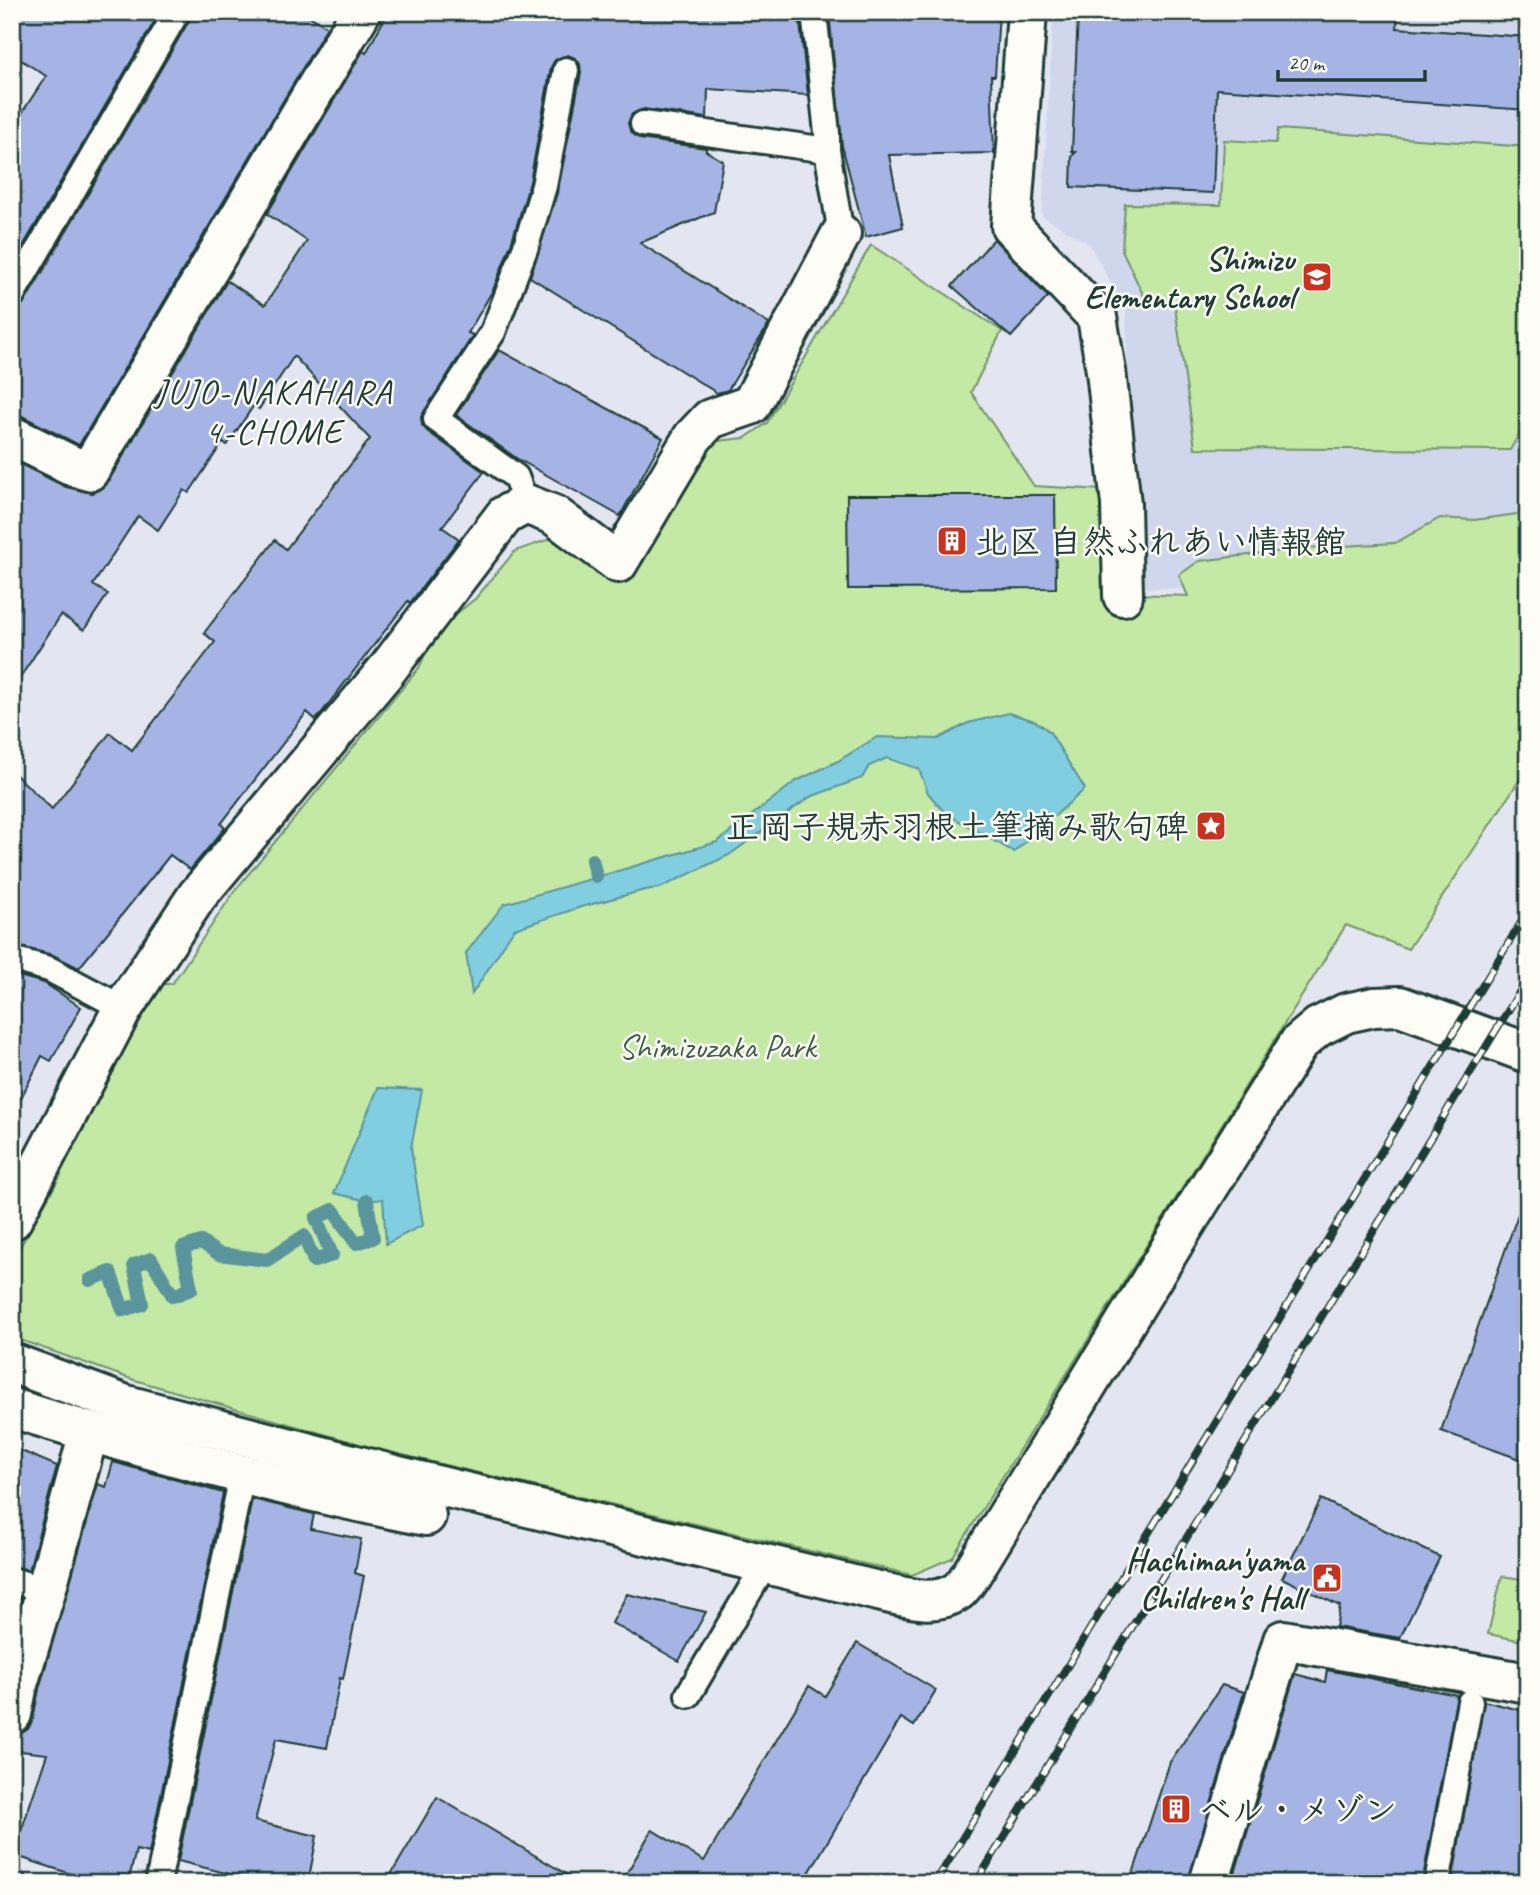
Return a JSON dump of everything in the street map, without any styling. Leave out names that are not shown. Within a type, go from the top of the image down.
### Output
[{"type":"street","points":[[12,436],[72,466],[89,471],[361,12]]},
{"type":"street","points":[[1027,12],[1011,226],[1097,317],[1107,370],[1121,504],[1123,596]]},
{"type":"street","points":[[12,1220],[123,1008],[197,896],[386,671],[505,515],[526,504],[554,515],[618,563],[693,437],[710,419],[751,405],[841,234]]},
{"type":"street","points":[[12,1363],[126,1405],[398,1476],[916,1600],[939,1598],[958,1590],[972,1573],[1299,1043],[1318,1027],[1346,1013],[1374,1007],[1400,1006],[1528,1053]]},
{"type":"street","points":[[12,1408],[242,1475],[426,1516]]},
{"type":"street","points":[[12,1714],[29,1586],[89,1432]]},
{"type":"street","points":[[1209,1883],[1283,1640],[1528,1683]]},
{"type":"lane","points":[[12,295],[177,12]]},
{"type":"lane","points":[[814,12],[827,150],[841,234]]},
{"type":"lane","points":[[526,504],[516,477],[436,419],[493,332],[525,249],[544,186],[566,70]]},
{"type":"lane","points":[[643,124],[827,150]]},
{"type":"lane","points":[[12,959],[49,969],[123,1008]]},
{"type":"lane","points":[[158,1883],[242,1475]]},
{"type":"lane","points":[[688,1695],[766,1563]]},
{"type":"lane","points":[[1437,1883],[1470,1702]]},
{"type":"shaded area","name":"Shimizu Elementary School","points":[[1053,12],[1528,12],[1528,598],[1145,588],[1133,575],[1126,310],[1089,244],[1042,216]]},
{"type":"green space","points":[[1278,129],[1528,147],[1528,419],[1510,450],[1195,448],[1175,307],[1164,300],[1146,301],[1122,250],[1125,204],[1221,205],[1224,140],[1276,143]]},
{"type":"green space","name":"Shimizuzaka Park","points":[[871,245],[1002,331],[971,392],[1034,486],[1104,490],[1106,593],[1188,596],[1179,575],[1199,561],[1307,548],[1395,543],[1440,518],[1474,520],[1517,514],[1528,507],[1528,767],[1408,949],[1346,925],[952,1558],[912,1575],[373,1448],[131,1379],[12,1337],[12,1261],[61,1175],[61,1158],[131,1030],[160,984],[172,984],[236,889],[419,668],[435,631],[476,598],[515,551],[550,539],[615,582],[707,442],[745,438],[767,423]]},
{"type":"green space","points":[[1502,1576],[1528,1580],[1528,1642],[1488,1634]]},
{"type":"water","points":[[1009,713],[1035,721],[1049,731],[1085,789],[1014,852],[945,813],[928,793],[919,769],[887,758],[869,766],[862,778],[810,797],[729,855],[660,888],[581,907],[514,929],[472,994],[466,953],[504,904],[717,842],[796,781],[838,761],[877,737],[938,739],[968,723]]},
{"type":"water","points":[[378,1088],[422,1090],[411,1148],[423,1225],[386,1244],[383,1199],[367,1201],[334,1193]]},
{"type":"building","points":[[12,12],[160,12],[12,265],[12,128],[46,76],[12,54]]},
{"type":"building","points":[[192,12],[303,12],[327,27],[79,445],[22,416],[12,414],[12,310],[25,302]]},
{"type":"building","points":[[388,12],[799,14],[808,95],[708,89],[707,118],[644,109],[632,114],[628,123],[630,130],[640,139],[706,148],[706,151],[723,161],[714,212],[640,243],[769,324],[728,390],[717,393],[530,277],[558,190],[581,73],[580,64],[575,58],[568,55],[555,60],[551,67],[530,182],[511,244],[493,290],[468,333],[473,335],[421,417],[422,425],[427,431],[484,472],[442,527],[459,539],[316,720],[307,712],[221,824],[225,828],[190,870],[170,855],[79,968],[53,955],[12,945],[12,771],[52,809],[110,733],[132,750],[215,642],[204,633],[275,540],[286,549],[370,439],[294,356],[259,409],[254,405],[227,445],[223,442],[189,493],[184,490],[158,530],[138,516],[93,585],[108,594],[84,630],[61,615],[12,690],[12,460],[66,487],[92,493],[101,489],[108,482],[227,281],[265,305],[307,241],[267,214],[363,51],[366,53]]},
{"type":"building","points":[[829,12],[999,12],[995,76],[991,76],[994,153],[889,155],[903,227],[866,237],[842,146]]},
{"type":"building","points":[[1078,12],[1398,12],[1397,28],[1528,37],[1528,110],[1217,89],[1213,193],[1071,187],[1072,156],[1076,152],[1072,152]]},
{"type":"building","points":[[994,239],[1048,297],[1011,337],[952,286]]},
{"type":"building","points":[[499,350],[663,438],[620,516],[516,458],[456,415]]},
{"type":"building","name":"北区 自然ふれあい情報館","points":[[847,495],[1055,495],[1056,588],[848,589]]},
{"type":"building","points":[[12,974],[44,983],[81,1007],[51,1061],[42,1056],[12,1116]]},
{"type":"building","points":[[1522,1203],[1528,1204],[1528,1462],[1441,1431]]},
{"type":"building","points":[[12,1447],[57,1466],[29,1570],[12,1566]]},
{"type":"building","points":[[113,1462],[223,1493],[149,1853],[136,1850],[128,1883],[99,1883],[13,1855],[47,1754],[12,1750],[12,1735],[28,1729],[33,1719],[39,1689],[98,1484],[106,1487]]},
{"type":"building","points":[[252,1499],[314,1514],[311,1529],[361,1539],[355,1573],[364,1576],[327,1748],[276,1739],[255,1821],[317,1836],[308,1883],[265,1883],[178,1861]]},
{"type":"building","points":[[1321,1499],[1440,1557],[1400,1638],[1336,1627],[1340,1606],[1282,1578]]},
{"type":"building","points":[[627,1594],[706,1612],[679,1661],[612,1623]]},
{"type":"building","points":[[12,1596],[21,1599],[12,1627]]},
{"type":"building","points":[[857,1643],[936,1690],[914,1726],[901,1718],[803,1883],[621,1883],[652,1830],[704,1861],[809,1686],[825,1696]]},
{"type":"building","points":[[1327,1670],[1457,1695],[1422,1883],[1232,1883],[1295,1674],[1325,1682]]},
{"type":"building","points":[[1222,1685],[1244,1692],[1188,1883],[1130,1883],[1170,1762]]},
{"type":"building","points":[[1484,1701],[1528,1712],[1528,1883],[1452,1883]]},
{"type":"building","points":[[437,1797],[581,1883],[386,1883]]},
{"type":"waterway","points":[[592,860],[596,876]]},
{"type":"waterway","points":[[90,1280],[110,1272],[123,1310],[142,1304],[134,1265],[151,1259],[173,1296],[191,1289],[183,1248],[201,1242],[219,1254],[267,1260],[304,1236],[314,1261],[332,1255],[316,1218],[333,1210],[356,1243],[373,1238],[367,1201]]},
{"type":"railway","points":[[935,1883],[1528,911]]},
{"type":"railway","points":[[976,1883],[1528,978]]},
{"type":"place","name":"Shimizu Elementary School","points":[[1317,277]]},
{"type":"place","name":"北区 自然ふれあい情報館","points":[[952,541]]},
{"type":"place","name":"正岡子規赤羽根土筆摘み歌句碑","points":[[1211,826]]},
{"type":"place","name":"Hachiman'yama Children's Hall","points":[[1327,1578]]},
{"type":"place","name":"ベル・メゾン","points":[[1176,1809]]},
{"type":"district","name":"JUJO-NAKAHARA 4-CHOME","points":[[274,411]]}]
